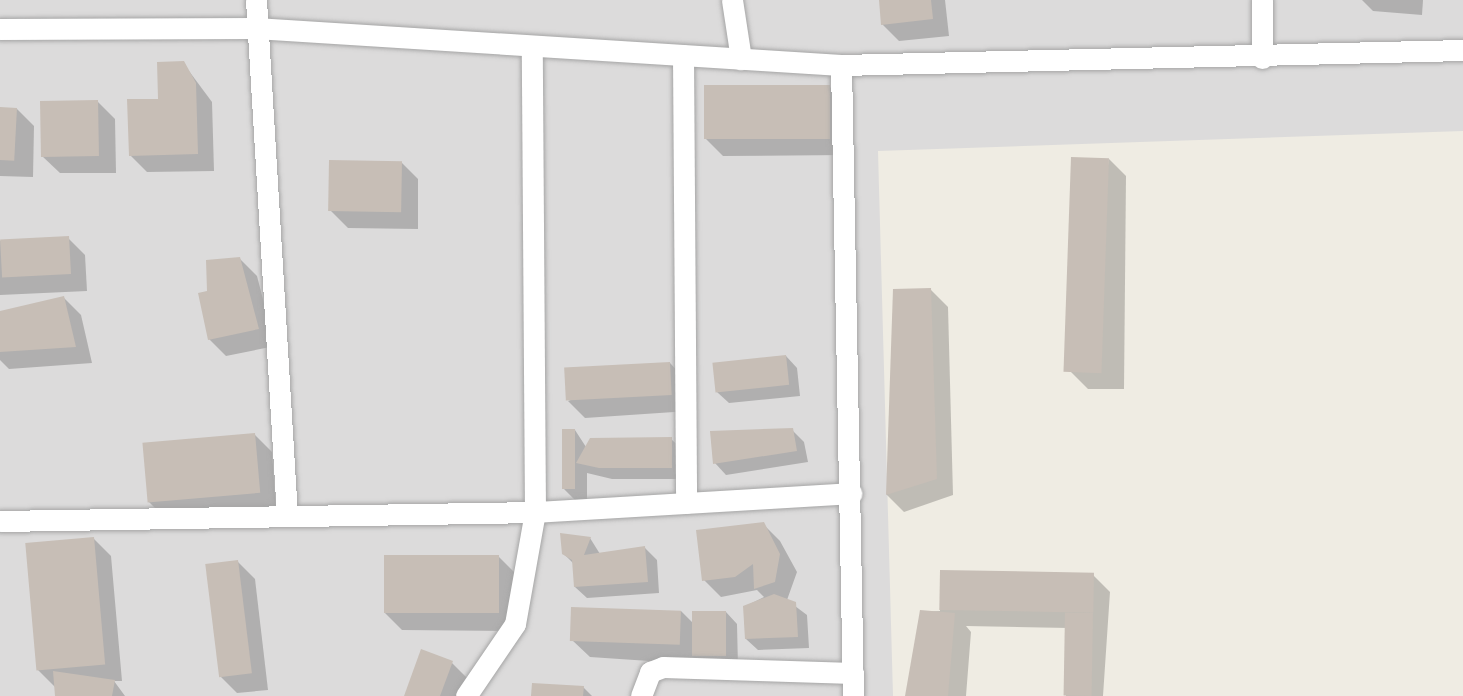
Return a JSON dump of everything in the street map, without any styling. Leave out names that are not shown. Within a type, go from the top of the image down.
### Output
[{"type":"street","points":[[256,0],[255,27],[287,515]]},
{"type":"street","points":[[732,0],[741,59]]},
{"type":"street","points":[[1262,0],[1262,58]]},
{"type":"street","points":[[0,29],[255,27],[841,65],[1262,58],[1463,50]]},
{"type":"street","points":[[466,696],[515,624],[535,512],[532,46]]},
{"type":"street","points":[[683,55],[686,503]]},
{"type":"street","points":[[841,65],[854,696]]},
{"type":"street","points":[[0,521],[535,512],[851,493]]},
{"type":"street","points":[[641,696],[650,672],[663,667],[853,673]]},
{"type":"shaded area","points":[[0,0],[1463,0],[1463,131],[878,151],[893,696],[0,696]]},
{"type":"building","points":[[879,0],[931,0],[933,19],[881,25]]},
{"type":"building","points":[[184,61],[196,83],[198,154],[129,156],[127,99],[158,99],[157,62]]},
{"type":"building","points":[[704,85],[830,85],[830,139],[704,139]]},
{"type":"building","points":[[98,100],[99,156],[41,157],[40,101]]},
{"type":"building","points":[[0,107],[17,108],[14,161],[0,160]]},
{"type":"building","points":[[1071,157],[1109,158],[1101,373],[1063,372]]},
{"type":"building","points":[[329,160],[402,161],[401,212],[328,211]]},
{"type":"building","points":[[69,236],[71,274],[2,278],[0,240]]},
{"type":"building","points":[[240,257],[259,329],[208,340],[198,293],[207,291],[206,260]]},
{"type":"building","points":[[931,288],[937,479],[886,495],[893,289]]},
{"type":"building","points":[[64,296],[76,347],[0,352],[0,311]]},
{"type":"building","points":[[786,355],[789,385],[716,393],[712,363]]},
{"type":"building","points":[[670,362],[672,395],[566,401],[564,368]]},
{"type":"building","points":[[793,428],[797,451],[713,464],[710,431]]},
{"type":"building","points":[[562,429],[575,429],[575,489],[562,489]]},
{"type":"building","points":[[255,433],[260,493],[148,503],[142,443]]},
{"type":"building","points":[[672,437],[672,468],[599,468],[576,463],[590,438]]},
{"type":"building","points":[[764,522],[780,554],[775,582],[754,589],[753,564],[735,577],[702,581],[696,530]]},
{"type":"building","points":[[560,533],[591,537],[584,555],[645,546],[648,582],[574,587],[572,560],[562,554]]},
{"type":"building","points":[[94,537],[105,665],[36,671],[25,543]]},
{"type":"building","points":[[384,555],[499,555],[499,613],[384,613]]},
{"type":"building","points":[[238,560],[252,673],[219,677],[205,564]]},
{"type":"building","points":[[940,570],[1094,573],[1093,613],[939,610]]},
{"type":"building","points":[[774,594],[796,602],[798,637],[745,639],[743,606]]},
{"type":"building","points":[[571,607],[681,611],[680,645],[570,641]]},
{"type":"building","points":[[920,610],[955,613],[948,696],[905,696]]},
{"type":"building","points":[[692,611],[726,611],[726,656],[692,656]]},
{"type":"building","points":[[1065,613],[1093,613],[1092,696],[1064,695]]},
{"type":"building","points":[[421,649],[453,661],[440,696],[404,696]]},
{"type":"building","points":[[53,671],[115,680],[112,696],[55,696]]},
{"type":"building","points":[[532,683],[584,686],[583,696],[531,696]]}]
